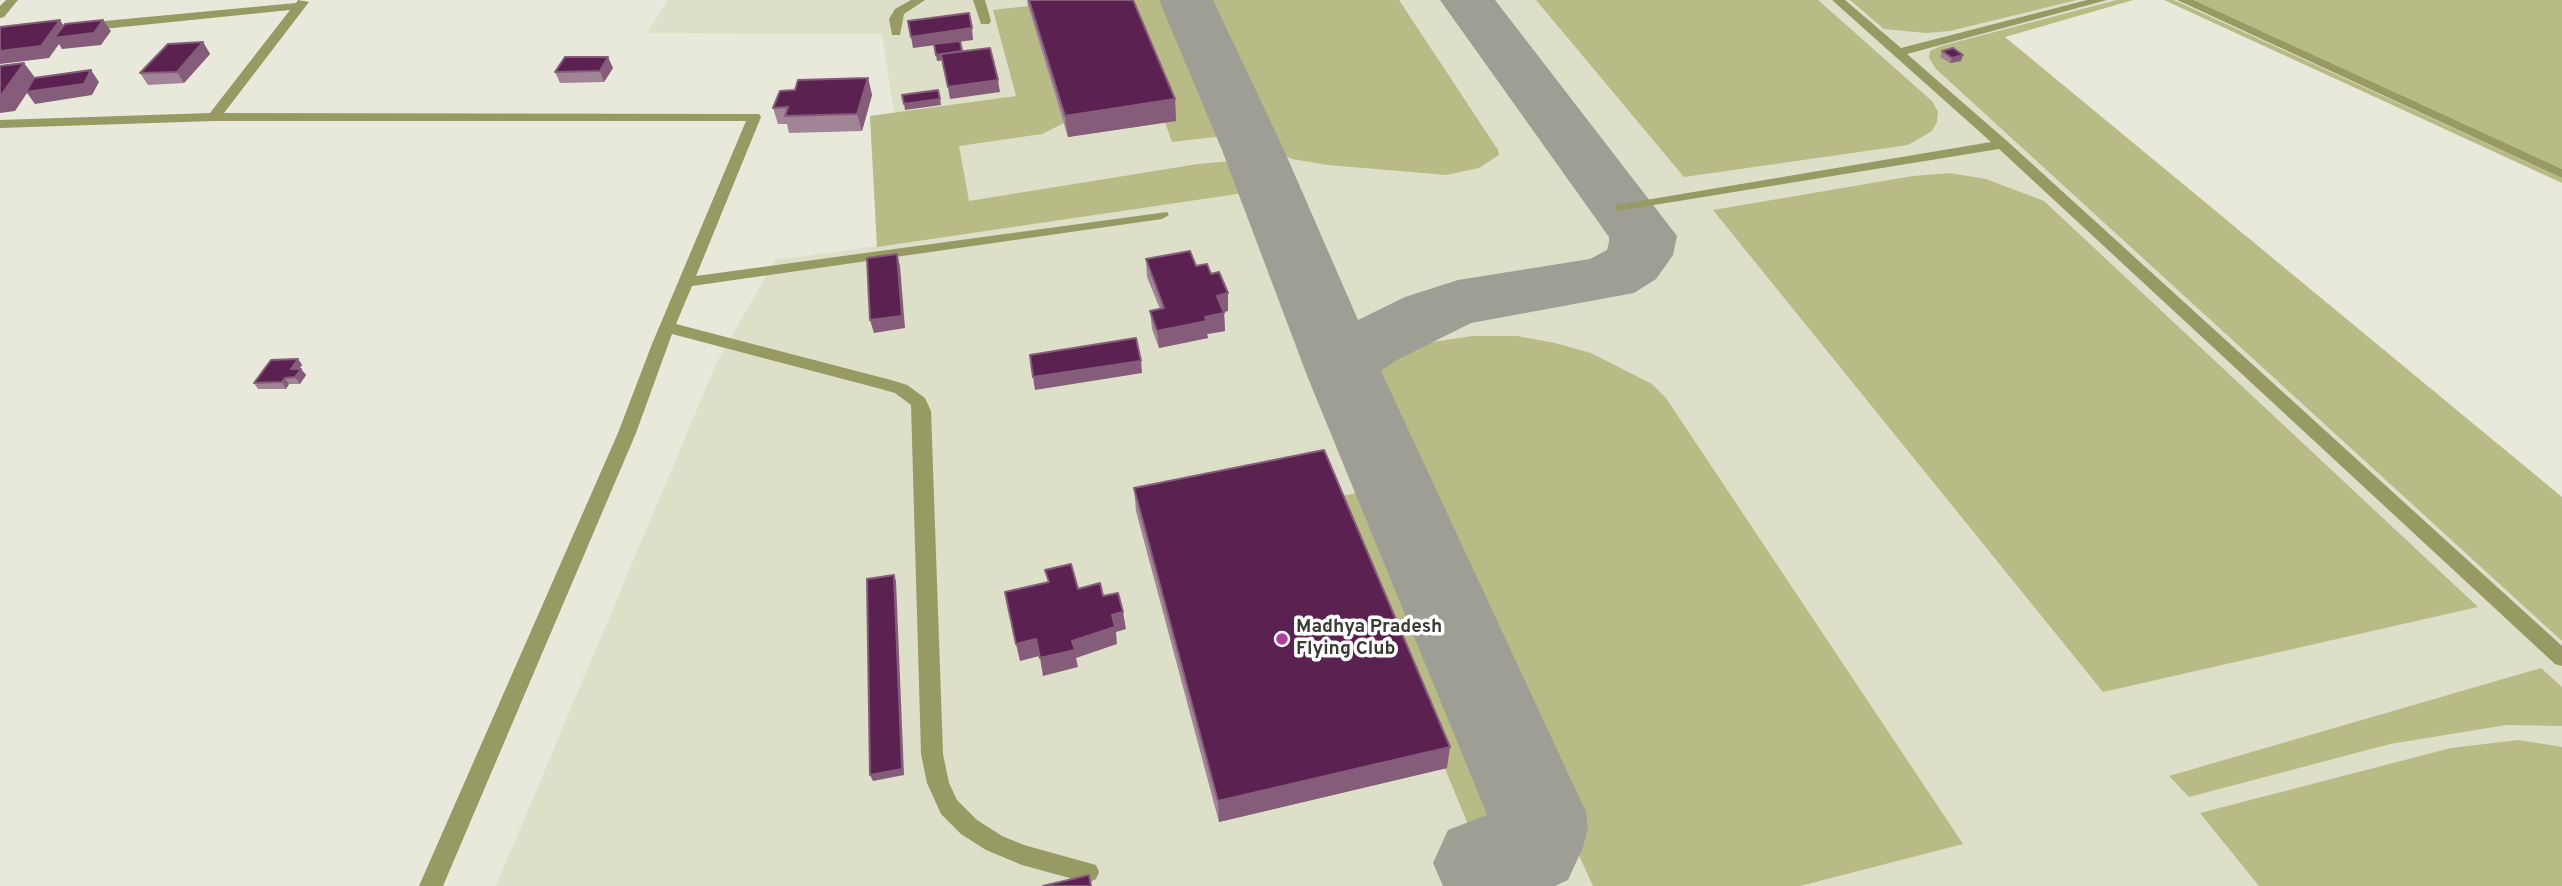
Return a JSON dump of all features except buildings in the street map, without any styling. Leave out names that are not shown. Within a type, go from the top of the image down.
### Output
[{"type":"street","points":[[0,14],[12,0]]},
{"type":"street","points":[[896,32],[895,19],[909,5],[919,0]]},
{"type":"street","points":[[979,0],[985,21]]},
{"type":"street","points":[[1838,0],[2002,145],[2562,658]]},
{"type":"street","points":[[1898,52],[2101,0]]},
{"type":"street","points":[[2183,0],[2562,174]]},
{"type":"street","points":[[68,29],[302,3]]},
{"type":"street","points":[[214,117],[302,3]]},
{"type":"street","points":[[0,124],[214,117],[754,117],[667,327],[627,432],[431,886]]},
{"type":"street","points":[[1622,208],[2002,145]]},
{"type":"street","points":[[686,282],[1162,215]]},
{"type":"street","points":[[667,327],[885,384],[901,389],[919,402],[923,439],[932,754],[938,783],[949,807],[969,827],[995,843],[1031,858],[1088,872]]},
{"type":"shaded area","points":[[668,0],[2133,0],[2005,37],[2562,497],[2562,886],[496,886],[717,362],[775,260],[877,246],[870,116],[894,113],[882,34],[647,33]]},
{"type":"green space","points":[[1127,0],[1170,0],[1232,135],[1172,142],[1165,122],[1176,121]]},
{"type":"green space","points":[[1201,0],[1399,0],[1499,155],[1479,168],[1446,175],[1328,165],[1292,159],[1280,153],[1261,137],[1252,122]]},
{"type":"green space","points":[[1536,0],[1818,0],[1932,101],[1938,112],[1937,122],[1932,131],[1908,145],[1684,177]]},
{"type":"green space","points":[[1850,0],[2077,0],[1950,31],[1926,33],[1884,29]]},
{"type":"green space","points":[[2117,0],[2133,0],[2005,37],[2562,497],[2562,641],[1936,69],[1929,58],[1930,51],[1941,46]]},
{"type":"green space","points":[[2164,0],[2174,0],[2562,178],[2562,183]]},
{"type":"green space","points":[[2189,0],[2562,0],[2562,169]]},
{"type":"green space","points":[[1028,6],[1064,123],[1042,134],[959,146],[969,201],[1198,164],[1232,161],[1239,172],[1244,193],[877,247],[870,116],[1016,96],[993,10]]},
{"type":"green space","points":[[1950,173],[1986,179],[2044,201],[2478,607],[2103,692],[1713,210],[1913,176]]},
{"type":"green space","points":[[1473,336],[1517,336],[1591,353],[1652,384],[1666,398],[1963,844],[1800,886],[1593,886],[1373,406],[1372,390],[1385,355],[1398,347]]},
{"type":"green space","points":[[1376,489],[1503,788],[1505,803],[1501,822],[1490,830],[1472,834],[1333,498]]},
{"type":"green space","points":[[2541,668],[2562,687],[2562,726],[2506,725],[2390,744],[2189,797],[2169,776]]},
{"type":"green space","points":[[2518,740],[2562,747],[2562,886],[2259,886],[2200,813],[2451,748]]},
{"type":"taxiway","points":[[1186,0],[1253,150],[1346,378]]},
{"type":"taxiway","points":[[1467,0],[1643,236],[1639,255],[1632,264],[1609,278],[1458,303],[1430,313],[1369,344],[1351,357],[1344,371],[1536,812],[1538,828],[1532,847],[1484,863]]},
{"type":"place","name":"Madhya Pradesh Flying Club","points":[[1282,639]]}]
